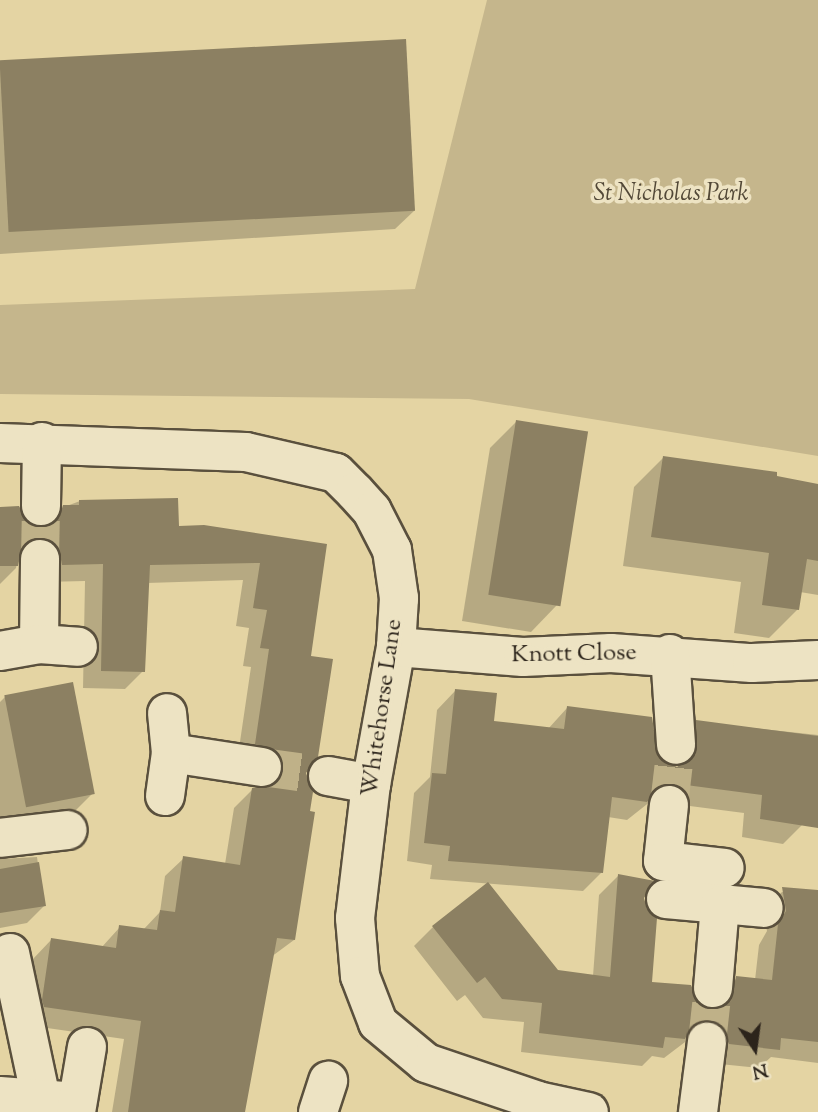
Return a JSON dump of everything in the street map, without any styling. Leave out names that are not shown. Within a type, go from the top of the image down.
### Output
[{"type":"street","name":"Whitehorse Lane","points":[[0,443],[42,442],[246,452],[336,473],[372,511],[392,550],[398,570],[396,647],[371,784],[355,954],[378,1023],[426,1063],[538,1101],[589,1112]]},
{"type":"street","points":[[41,506],[42,442]]},
{"type":"street","points":[[39,644],[40,559]]},
{"type":"street","points":[[0,650],[39,644],[78,646]]},
{"type":"street","name":"Knott Close","points":[[396,647],[523,657],[670,654],[752,663],[818,660]]},
{"type":"street","points":[[670,654],[676,745]]},
{"type":"street","points":[[165,796],[170,753],[167,713]]},
{"type":"street","points":[[170,753],[262,767]]},
{"type":"street","points":[[328,776],[371,784]]},
{"type":"street","points":[[669,805],[663,861],[722,886],[764,908]]},
{"type":"street","points":[[0,838],[68,830]]},
{"type":"street","points":[[667,898],[722,886]]},
{"type":"street","points":[[713,988],[722,886]]},
{"type":"street","points":[[10,953],[65,1104]]},
{"type":"street","points":[[698,1112],[707,1042]]},
{"type":"street","points":[[65,1104],[87,1047]]},
{"type":"street","points":[[0,1096],[65,1104]]},
{"type":"green space","name":"St Nicholas Park","points":[[487,0],[818,0],[818,456],[469,399],[0,394],[0,305],[415,289]]},
{"type":"building","points":[[406,39],[415,211],[9,232],[0,60]]},
{"type":"building","points":[[516,420],[588,431],[560,606],[488,595]]},
{"type":"building","points":[[663,456],[777,472],[777,476],[818,484],[818,561],[807,559],[799,610],[762,605],[769,553],[651,537]]},
{"type":"building","points":[[178,498],[179,526],[204,525],[327,544],[311,656],[333,659],[318,757],[306,773],[313,792],[310,811],[315,812],[295,940],[277,938],[245,1112],[128,1112],[141,1021],[44,1007],[42,1000],[51,938],[116,948],[119,925],[157,930],[160,910],[175,912],[183,856],[240,865],[252,788],[271,787],[283,771],[276,750],[255,744],[269,649],[260,648],[267,610],[253,608],[260,563],[150,565],[145,672],[101,671],[103,564],[62,565],[59,548],[40,537],[22,547],[18,566],[0,566],[0,507],[19,506],[29,524],[41,528],[59,518],[63,505],[79,505],[79,500]]},
{"type":"building","points":[[73,682],[95,794],[26,807],[4,695]]},
{"type":"building","points":[[455,689],[497,693],[494,721],[564,729],[567,706],[652,717],[658,757],[677,767],[696,754],[696,720],[818,736],[818,828],[760,819],[762,795],[686,785],[686,792],[671,783],[660,785],[647,802],[612,797],[603,873],[448,861],[450,846],[424,843],[432,773],[446,774]]},
{"type":"building","points":[[39,862],[46,906],[0,913],[0,869]]},
{"type":"building","points":[[618,874],[655,881],[644,898],[647,909],[657,918],[652,982],[691,985],[700,1005],[712,1010],[731,1001],[736,976],[772,980],[778,924],[786,911],[782,887],[818,890],[818,1042],[781,1038],[780,1050],[729,1044],[721,1025],[709,1020],[690,1028],[685,1039],[665,1037],[663,1048],[539,1033],[542,1003],[502,999],[485,977],[477,983],[432,926],[488,882],[558,970],[610,977]]},
{"type":"tunnel","points":[[40,559],[41,506]]},
{"type":"tunnel","points":[[669,805],[676,745]]},
{"type":"tunnel","points":[[262,767],[328,776]]},
{"type":"tunnel","points":[[707,1042],[713,988]]}]
